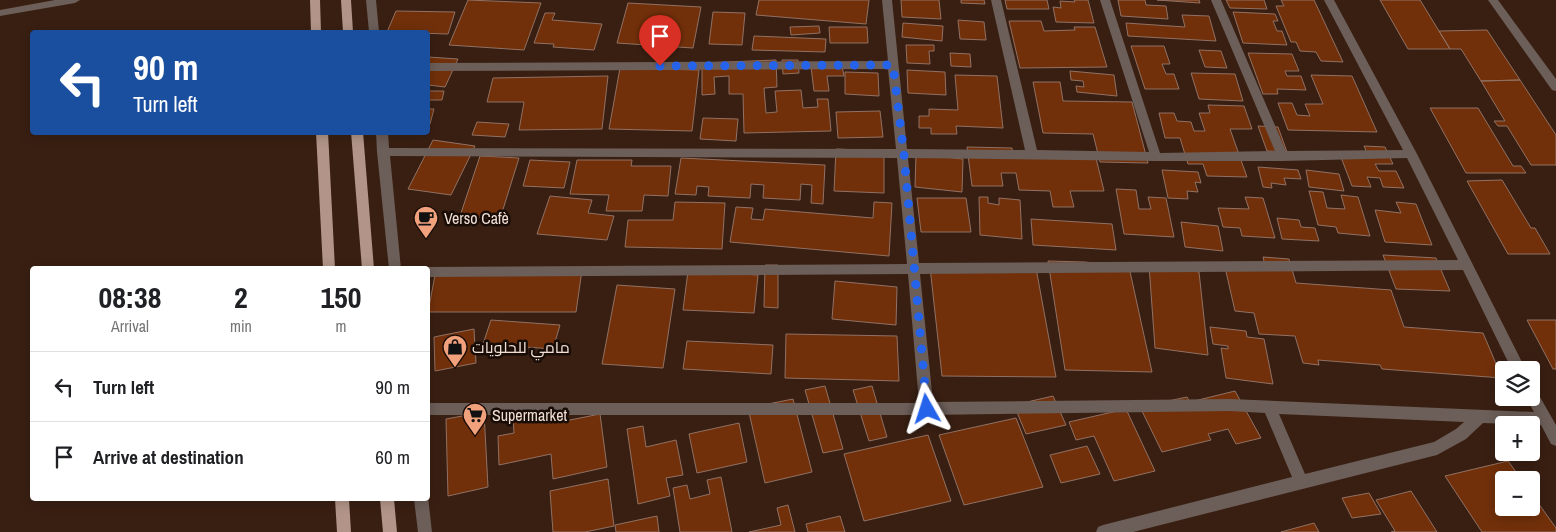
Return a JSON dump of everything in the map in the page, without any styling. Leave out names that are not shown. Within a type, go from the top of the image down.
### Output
[{"type":"main road","points":[[315,0],[316,30]]},
{"type":"main road","points":[[346,0],[348,30]]},
{"type":"main road","points":[[322,135],[330,266]]},
{"type":"main road","points":[[357,135],[368,266]]},
{"type":"main road","points":[[342,501],[344,532]]},
{"type":"main road","points":[[387,501],[390,532]]},
{"type":"street","points":[[0,13],[75,0]]},
{"type":"street","points":[[371,0],[374,30]]},
{"type":"street","points":[[887,0],[904,155],[927,409]]},
{"type":"street","points":[[996,0],[1032,154]]},
{"type":"street","points":[[1105,0],[1156,157]]},
{"type":"street","points":[[1216,0],[1282,157]]},
{"type":"street","points":[[1328,0],[1411,154],[1514,361]]},
{"type":"street","points":[[1493,0],[1556,87]]},
{"type":"street","points":[[430,68],[893,65]]},
{"type":"street","points":[[382,135],[395,266]]},
{"type":"street","points":[[383,152],[1032,154],[1156,157],[1411,154]]},
{"type":"street","points":[[430,272],[1466,265]]},
{"type":"street","points":[[430,409],[927,409],[1230,405],[1544,419]]},
{"type":"street","points":[[1537,406],[1556,440]]},
{"type":"street","points":[[1269,407],[1301,482]]},
{"type":"street","points":[[1103,532],[1437,448],[1461,434],[1480,416]]},
{"type":"street","points":[[421,501],[425,532]]},
{"type":"building","points":[[468,0],[541,3],[524,50],[449,45]]},
{"type":"building","points":[[759,0],[869,0],[866,24],[756,15]]},
{"type":"building","points":[[901,0],[939,0],[941,19],[902,17]]},
{"type":"building","points":[[961,0],[984,0],[985,4],[961,3]]},
{"type":"building","points":[[1005,0],[1047,0],[1049,9],[1007,9]]},
{"type":"building","points":[[1074,0],[1088,0],[1094,23],[1056,22],[1053,7],[1061,8],[1060,1],[1075,2]]},
{"type":"building","points":[[1118,0],[1145,0],[1146,5],[1166,6],[1168,19],[1121,16]]},
{"type":"building","points":[[1157,0],[1199,0],[1200,3]]},
{"type":"building","points":[[1226,0],[1264,0],[1267,9],[1230,8]]},
{"type":"building","points":[[1281,0],[1314,0],[1343,62],[1321,61],[1316,52],[1300,51],[1296,42],[1291,42],[1276,6],[1284,6]]},
{"type":"building","points":[[1380,0],[1420,0],[1450,49],[1408,49]]},
{"type":"building","points":[[628,3],[701,7],[693,48],[617,43]]},
{"type":"building","points":[[396,11],[455,12],[448,34],[430,33],[430,30],[388,30]]},
{"type":"building","points":[[713,12],[745,13],[742,45],[709,44]]},
{"type":"building","points":[[1233,12],[1275,14],[1278,21],[1273,21],[1277,31],[1282,31],[1287,45],[1243,43]]},
{"type":"building","points":[[545,13],[555,13],[552,20],[602,24],[594,50],[553,47],[554,44],[534,43]]},
{"type":"building","points":[[1182,15],[1209,16],[1216,41],[1128,36],[1126,23],[1185,27]]},
{"type":"building","points":[[958,20],[984,22],[986,40],[960,39]]},
{"type":"building","points":[[1009,21],[1041,21],[1044,31],[1075,30],[1074,27],[1095,27],[1107,67],[1020,68]]},
{"type":"building","points":[[903,23],[943,26],[942,41],[902,37]]},
{"type":"building","points":[[819,26],[820,33],[791,35],[790,27]]},
{"type":"building","points":[[829,27],[867,27],[868,43],[830,43]]},
{"type":"building","points":[[1487,30],[1520,80],[1481,81],[1461,49],[1450,49],[1439,31]]},
{"type":"building","points":[[754,36],[826,39],[825,52],[752,50]]},
{"type":"building","points":[[906,45],[934,45],[934,51],[929,51],[930,64],[907,63]]},
{"type":"building","points":[[1131,46],[1164,46],[1170,64],[1162,64],[1166,74],[1174,74],[1179,89],[1145,89]]},
{"type":"building","points":[[1199,50],[1221,51],[1227,68],[1205,67]]},
{"type":"building","points":[[950,53],[970,54],[971,67],[951,66]]},
{"type":"building","points":[[1248,53],[1292,54],[1299,71],[1285,71],[1287,76],[1301,76],[1306,90],[1277,89],[1278,94],[1263,94]]},
{"type":"building","points":[[430,57],[458,59],[445,87],[430,85]]},
{"type":"building","points":[[776,60],[777,87],[764,88],[766,113],[777,112],[775,91],[801,90],[803,108],[818,107],[817,99],[828,99],[831,131],[744,133],[743,94],[729,94],[729,76],[714,77],[715,94],[702,95],[702,63]]},
{"type":"building","points":[[782,60],[798,60],[799,73],[783,74]]},
{"type":"building","points":[[842,66],[844,76],[827,76],[829,91],[814,91],[811,67]]},
{"type":"building","points":[[620,68],[699,70],[692,131],[609,129]]},
{"type":"building","points":[[907,70],[945,72],[946,95],[908,93]]},
{"type":"building","points":[[1070,71],[1114,75],[1117,96],[1077,92],[1076,86],[1084,87],[1083,81],[1071,80]]},
{"type":"building","points":[[845,72],[878,73],[879,96],[845,94]]},
{"type":"building","points":[[1191,73],[1235,74],[1243,101],[1199,99]]},
{"type":"building","points":[[955,75],[997,76],[1003,128],[956,126],[957,134],[931,134],[931,128],[919,128],[919,116],[929,116],[929,109],[958,110]]},
{"type":"building","points":[[1311,75],[1352,76],[1377,132],[1288,130],[1278,103],[1292,103],[1297,115],[1310,116],[1305,104],[1323,104]]},
{"type":"building","points":[[608,76],[602,129],[519,130],[524,102],[487,102],[493,78]]},
{"type":"building","points":[[1520,80],[1556,135],[1556,165],[1531,165],[1507,126],[1498,126],[1494,121],[1505,121],[1481,81]]},
{"type":"building","points":[[1033,82],[1060,82],[1063,101],[1132,102],[1148,163],[1100,162],[1093,134],[1043,133]]},
{"type":"building","points":[[430,91],[444,91],[442,100],[430,100]]},
{"type":"building","points":[[1208,105],[1244,106],[1252,129],[1230,129],[1247,177],[1207,176],[1203,164],[1188,164],[1180,138],[1165,138],[1159,113],[1174,113],[1177,121],[1191,122],[1194,131],[1205,131],[1199,113],[1210,113]]},
{"type":"building","points":[[1430,108],[1478,108],[1513,166],[1521,166],[1526,173],[1466,173]]},
{"type":"building","points":[[430,109],[434,109],[430,124]]},
{"type":"building","points":[[880,111],[883,137],[838,138],[836,112]]},
{"type":"building","points":[[703,118],[738,119],[736,141],[700,139]]},
{"type":"building","points":[[477,122],[509,124],[505,137],[472,135]]},
{"type":"building","points":[[1258,126],[1278,127],[1287,152],[1267,151]]},
{"type":"building","points":[[433,140],[475,146],[451,195],[408,189]]},
{"type":"building","points":[[1364,146],[1385,147],[1393,164],[1375,164],[1379,171],[1396,171],[1404,188],[1383,187],[1380,178],[1367,177],[1371,187],[1352,186],[1339,152],[1367,153]]},
{"type":"building","points":[[967,147],[1012,148],[1013,157],[1096,158],[1104,191],[1070,191],[1074,207],[1053,207],[1050,191],[1019,190],[1016,173],[1001,173],[1003,186],[972,186]]},
{"type":"building","points":[[836,149],[884,151],[884,193],[834,191]]},
{"type":"building","points":[[916,154],[963,159],[962,192],[915,187]]},
{"type":"building","points":[[480,156],[519,158],[500,219],[460,216]]},
{"type":"building","points":[[681,158],[825,165],[823,204],[811,203],[812,185],[801,184],[800,200],[763,198],[764,185],[751,184],[750,198],[708,196],[709,187],[697,186],[696,195],[675,194]]},
{"type":"building","points":[[530,160],[570,162],[564,188],[523,186]]},
{"type":"building","points":[[577,160],[632,160],[631,166],[671,166],[668,196],[644,195],[642,211],[606,211],[609,195],[570,194]]},
{"type":"building","points":[[1258,167],[1298,170],[1301,179],[1284,178],[1286,185],[1271,183],[1272,188],[1263,187]]},
{"type":"building","points":[[1162,170],[1198,172],[1201,183],[1195,182],[1198,192],[1187,191],[1188,199],[1168,198]]},
{"type":"building","points":[[1306,170],[1339,174],[1344,191],[1309,187]]},
{"type":"building","points":[[1502,180],[1531,228],[1535,228],[1550,254],[1508,254],[1467,181]]},
{"type":"building","points":[[1116,189],[1136,190],[1139,209],[1151,209],[1148,197],[1166,198],[1174,237],[1124,234]]},
{"type":"building","points":[[1309,191],[1323,192],[1327,208],[1345,209],[1341,195],[1358,197],[1370,236],[1338,233],[1336,227],[1318,225]]},
{"type":"building","points":[[550,196],[592,200],[588,213],[614,216],[607,240],[537,234]]},
{"type":"building","points":[[979,197],[988,197],[988,203],[999,205],[999,198],[1020,200],[1022,239],[980,235]]},
{"type":"building","points":[[1245,197],[1263,198],[1275,238],[1242,236],[1240,228],[1223,227],[1218,208],[1249,209]]},
{"type":"building","points":[[917,198],[966,198],[971,232],[921,232]]},
{"type":"building","points":[[675,202],[725,203],[722,249],[625,247],[628,220],[673,220]]},
{"type":"building","points":[[874,202],[892,203],[889,256],[730,242],[736,207],[753,208],[751,219],[763,220],[765,209],[873,218]]},
{"type":"building","points":[[1396,202],[1416,204],[1432,245],[1385,242],[1375,210],[1401,213]]},
{"type":"building","points":[[1277,218],[1299,220],[1301,227],[1315,228],[1319,241],[1282,239]]},
{"type":"building","points":[[1031,219],[1112,224],[1116,250],[1033,245]]},
{"type":"building","points":[[1181,222],[1218,226],[1223,251],[1185,247]]},
{"type":"building","points":[[1383,255],[1436,258],[1450,291],[1396,289]]},
{"type":"building","points":[[1263,257],[1289,259],[1296,283],[1391,290],[1404,327],[1483,333],[1495,361],[1495,377],[1382,369],[1380,365],[1318,360],[1319,365],[1303,363],[1295,336],[1259,334],[1254,313],[1235,311],[1224,263],[1266,270]]},
{"type":"building","points":[[1048,261],[1085,262],[1129,267],[1152,372],[1065,370]]},
{"type":"building","points":[[765,265],[778,265],[778,308],[764,307]]},
{"type":"building","points":[[1149,265],[1199,272],[1208,355],[1155,348]]},
{"type":"building","points":[[930,267],[1036,268],[1056,377],[942,376]]},
{"type":"building","points":[[436,270],[582,270],[576,312],[430,312]]},
{"type":"building","points":[[688,271],[758,275],[754,313],[683,310]]},
{"type":"building","points":[[835,281],[897,287],[896,325],[832,319]]},
{"type":"building","points":[[617,285],[675,289],[663,368],[602,364]]},
{"type":"building","points":[[491,320],[560,325],[553,349],[483,344]]},
{"type":"building","points":[[1527,320],[1556,320],[1556,369],[1553,369]]},
{"type":"building","points":[[1210,327],[1246,331],[1247,337],[1264,339],[1273,384],[1226,378],[1221,348],[1228,349],[1228,346],[1213,344]]},
{"type":"building","points":[[474,329],[476,363],[435,371],[434,337]]},
{"type":"building","points":[[786,334],[897,336],[899,381],[785,378]]},
{"type":"building","points":[[687,341],[773,345],[771,374],[683,369]]},
{"type":"building","points":[[825,386],[843,449],[823,453],[805,390]]},
{"type":"building","points":[[872,386],[887,437],[869,441],[853,390]]},
{"type":"building","points":[[1235,391],[1261,438],[1236,444],[1228,429],[1208,434],[1211,440],[1162,452],[1140,407],[1187,397],[1190,402]]},
{"type":"building","points":[[1053,396],[1066,425],[1026,434],[1014,405]]},
{"type":"building","points":[[793,399],[812,472],[765,483],[748,408]]},
{"type":"building","points":[[563,405],[565,421],[600,414],[607,467],[553,479],[551,454],[499,465],[498,436],[514,433],[513,416]]},
{"type":"building","points":[[1126,409],[1155,471],[1114,481],[1094,436],[1076,440],[1069,422]]},
{"type":"building","points":[[484,412],[488,487],[448,496],[446,419]]},
{"type":"building","points":[[1016,418],[1043,487],[964,505],[939,435]]},
{"type":"building","points":[[739,423],[747,462],[697,473],[689,434]]},
{"type":"building","points":[[643,426],[646,447],[676,440],[683,475],[666,478],[670,496],[638,504],[627,429]]},
{"type":"building","points":[[928,435],[951,501],[864,521],[844,454]]},
{"type":"building","points":[[1087,446],[1100,474],[1061,483],[1050,455]]},
{"type":"building","points":[[1508,461],[1515,471],[1495,471],[1495,516],[1540,516],[1540,506],[1556,528],[1556,532],[1482,532],[1445,476]]},
{"type":"building","points":[[721,477],[732,532],[680,532],[673,488],[687,485],[690,499],[710,494],[707,480]]},
{"type":"building","points":[[608,479],[614,526],[585,532],[553,532],[550,491]]},
{"type":"building","points":[[1411,491],[1437,532],[1391,532],[1395,531],[1376,500]]},
{"type":"building","points":[[1369,493],[1381,514],[1352,518],[1342,498]]},
{"type":"building","points":[[788,505],[795,532],[749,532],[781,525],[777,508]]},
{"type":"building","points":[[657,516],[659,532],[616,532],[615,525]]},
{"type":"building","points":[[840,516],[845,532],[808,532],[806,524]]},
{"type":"building","points":[[1314,523],[1319,532],[1281,532]]},
{"type":"place","name":"Verso Cafè","points":[[426,239]]},
{"type":"place","name":"مامي للحلويات","points":[[455,368]]},
{"type":"place","name":"Supermarket","points":[[475,436]]},
{"type":"route","points":[[660,66],[893,65],[904,155],[927,409]]}]
